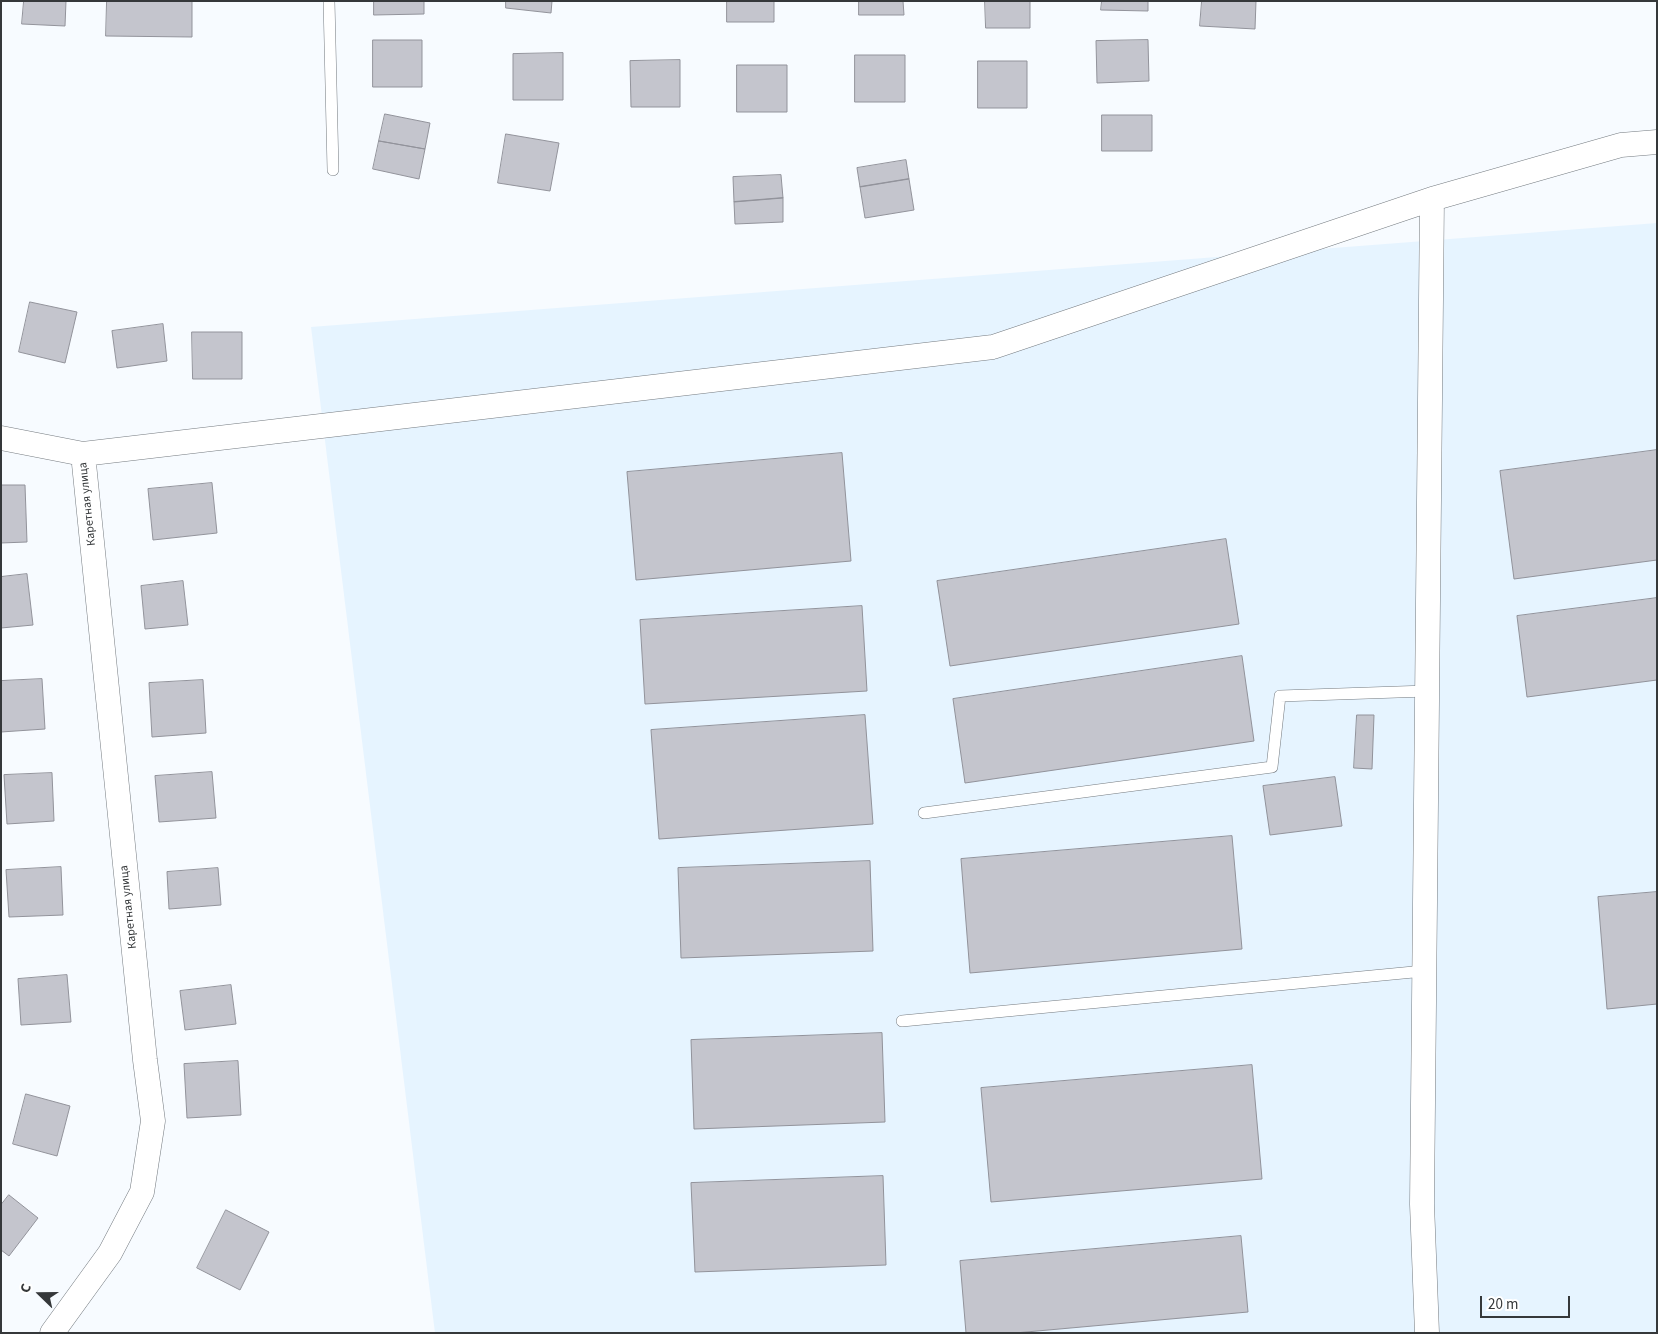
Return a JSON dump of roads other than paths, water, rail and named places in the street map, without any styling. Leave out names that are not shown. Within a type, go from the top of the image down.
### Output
[{"type":"street","points":[[1,438],[84,454],[994,347],[1432,199],[1621,145],[1657,142]]},
{"type":"street","points":[[1427,1333],[1422,1204],[1432,199]]},
{"type":"street","name":"Каретная улица","points":[[52,1333],[110,1252],[142,1192],[153,1121],[145,1060],[84,454]]},
{"type":"lane","points":[[328,1],[333,170]]},
{"type":"lane","points":[[924,813],[1272,766],[1280,696],[1427,691]]},
{"type":"lane","points":[[902,1021],[1424,971]]}]
